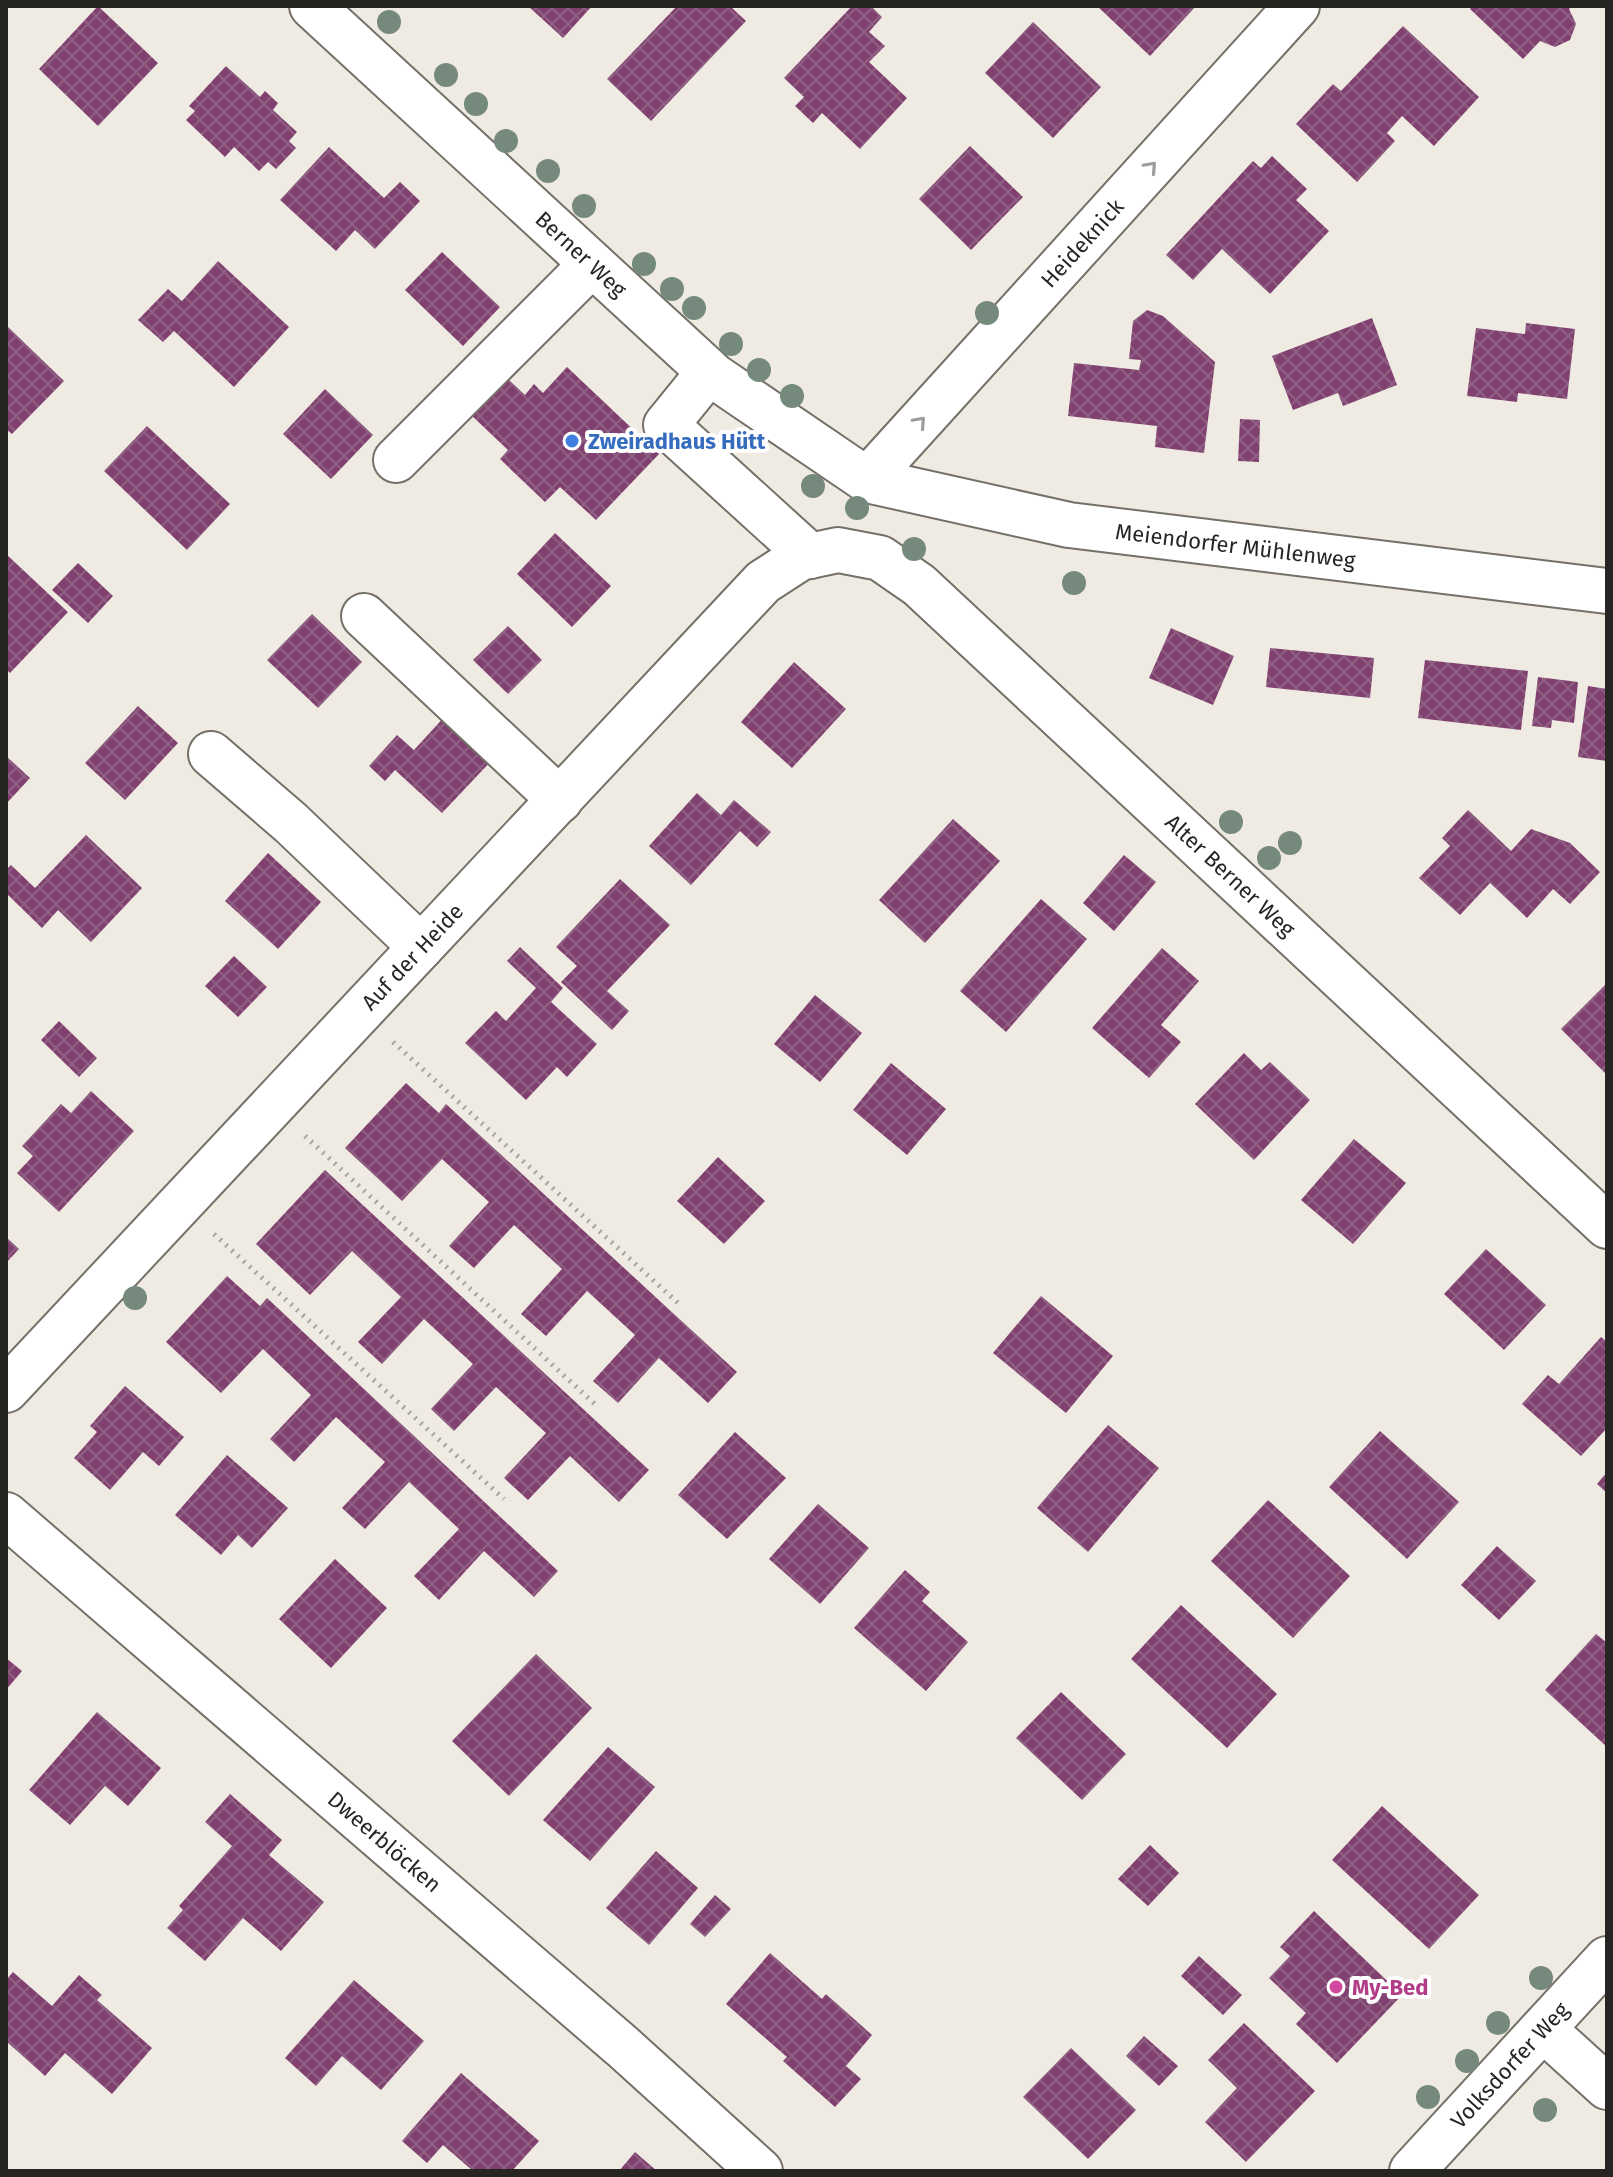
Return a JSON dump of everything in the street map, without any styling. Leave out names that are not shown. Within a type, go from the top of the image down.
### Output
[{"type":"street","name":"Berner Weg","points":[[312,6],[709,372],[867,480]]},
{"type":"street","name":"Heideknick","points":[[867,480],[1297,6]]},
{"type":"street","points":[[396,460],[592,264]]},
{"type":"street","points":[[709,372],[666,425],[824,553]]},
{"type":"street","name":"Meiendorfer Mühlenweg","points":[[867,480],[1069,525],[1607,591]]},
{"type":"street","name":"Auf der Heide","points":[[6,1390],[763,582],[800,558],[824,553]]},
{"type":"street","name":"Alter Berner Weg","points":[[824,553],[880,558],[919,585],[1607,1226]]},
{"type":"street","points":[[364,616],[560,800]]},
{"type":"street","points":[[211,754],[291,823],[421,947]]},
{"type":"street","name":"Dweerblöcken","points":[[6,1515],[612,2037],[760,2171]]},
{"type":"street","name":"Volksdorfer Weg","points":[[1412,2171],[1607,1959]]},
{"type":"street","points":[[1543,2029],[1607,2087]]},
{"type":"path","points":[[361,1012],[678,1303]]},
{"type":"path","points":[[273,1106],[598,1407]]},
{"type":"path","points":[[181,1203],[504,1499]]},
{"type":"building","points":[[98,6],[158,63],[98,126],[39,69]]},
{"type":"building","points":[[528,6],[592,6],[563,38]]},
{"type":"building","points":[[677,6],[730,6],[746,21],[651,121],[607,79]]},
{"type":"building","points":[[852,6],[871,6],[882,17],[869,32],[885,46],[869,62],[907,98],[860,149],[822,113],[813,123],[795,106],[804,97],[784,78]]},
{"type":"building","points":[[1097,6],[1196,6],[1150,56]]},
{"type":"building","points":[[1473,6],[1572,6],[1569,9],[1576,24],[1570,40],[1555,47],[1540,41],[1523,59],[1470,9]]},
{"type":"building","points":[[1033,22],[1101,87],[1053,138],[985,73]]},
{"type":"building","points":[[1403,26],[1479,97],[1434,146],[1402,116],[1387,133],[1395,141],[1357,182],[1296,124],[1333,84],[1341,91]]},
{"type":"building","points":[[226,66],[260,97],[265,91],[278,103],[273,110],[297,132],[289,141],[296,148],[276,169],[268,162],[259,171],[234,147],[225,157],[186,120],[195,111],[189,106]]},
{"type":"building","points":[[970,146],[1023,197],[971,250],[919,199]]},
{"type":"building","points":[[329,147],[384,198],[400,182],[420,201],[375,249],[355,230],[336,251],[280,200]]},
{"type":"building","points":[[1272,156],[1307,189],[1296,200],[1329,231],[1270,294],[1222,249],[1193,280],[1166,255],[1253,161],[1261,168]]},
{"type":"building","points":[[442,252],[500,307],[463,346],[405,290]]},
{"type":"building","points":[[218,261],[289,327],[234,387],[174,331],[163,342],[138,320],[168,289],[182,301]]},
{"type":"building","points":[[1147,310],[1163,316],[1215,362],[1204,453],[1155,447],[1157,426],[1068,416],[1074,363],[1139,370],[1141,360],[1129,359],[1133,321]]},
{"type":"building","points":[[1372,318],[1397,385],[1343,406],[1338,393],[1293,410],[1272,356]]},
{"type":"building","points":[[1526,323],[1575,329],[1567,399],[1518,393],[1517,402],[1467,396],[1476,328],[1525,334]]},
{"type":"building","points":[[6,325],[64,381],[12,434],[6,429]]},
{"type":"building","name":"Zweiradhaus Hütt","points":[[567,367],[659,454],[596,520],[560,487],[545,502],[500,459],[508,450],[470,414],[506,377],[525,395],[534,384],[543,393]]},
{"type":"building","points":[[325,389],[373,435],[331,479],[283,434]]},
{"type":"building","points":[[1240,419],[1260,420],[1259,462],[1238,461]]},
{"type":"building","points":[[147,426],[230,504],[187,550],[104,471]]},
{"type":"building","points":[[555,533],[611,586],[572,627],[517,574]]},
{"type":"building","points":[[6,554],[68,612],[10,673],[6,669]]},
{"type":"building","points":[[78,563],[113,596],[88,623],[52,590]]},
{"type":"building","points":[[312,614],[362,662],[318,708],[267,660]]},
{"type":"building","points":[[508,626],[542,660],[508,694],[473,660]]},
{"type":"building","points":[[1171,628],[1234,656],[1213,705],[1149,678]]},
{"type":"building","points":[[1270,648],[1374,658],[1370,698],[1266,687]]},
{"type":"building","points":[[1425,660],[1528,671],[1521,730],[1418,718]]},
{"type":"building","points":[[794,662],[846,709],[792,768],[741,722]]},
{"type":"building","points":[[1538,677],[1578,682],[1574,723],[1552,720],[1551,728],[1532,726]]},
{"type":"building","points":[[1588,686],[1607,689],[1607,761],[1578,757]]},
{"type":"building","points":[[138,706],[178,743],[125,800],[85,763]]},
{"type":"building","points":[[447,714],[494,758],[442,813],[395,770],[385,781],[369,766],[397,735],[414,750]]},
{"type":"building","points":[[6,756],[30,778],[6,804]]},
{"type":"building","points":[[697,793],[721,815],[734,800],[771,832],[757,847],[740,831],[691,885],[649,846]]},
{"type":"building","points":[[1468,810],[1511,851],[1531,829],[1570,843],[1600,872],[1570,904],[1553,889],[1527,918],[1490,883],[1460,915],[1419,878],[1450,846],[1442,838]]},
{"type":"building","points":[[953,819],[1000,861],[925,943],[879,900]]},
{"type":"building","points":[[86,835],[142,888],[91,942],[58,910],[42,928],[6,893],[6,870],[11,865],[35,888]]},
{"type":"building","points":[[268,853],[321,902],[278,949],[225,901]]},
{"type":"building","points":[[1124,855],[1156,882],[1114,931],[1083,903]]},
{"type":"building","points":[[620,879],[670,925],[607,991],[629,1011],[612,1030],[561,982],[577,966],[556,947]]},
{"type":"building","points":[[1041,899],[1087,939],[1006,1032],[960,991]]},
{"type":"building","points":[[520,947],[563,988],[551,1002],[597,1044],[567,1077],[557,1067],[526,1100],[465,1043],[496,1011],[506,1021],[536,988],[507,961]]},
{"type":"building","points":[[1162,948],[1199,981],[1161,1025],[1181,1042],[1149,1078],[1092,1028]]},
{"type":"building","points":[[234,956],[267,987],[238,1017],[205,986]]},
{"type":"building","points":[[1607,983],[1607,1075],[1561,1029]]},
{"type":"building","points":[[815,995],[862,1033],[820,1082],[774,1044]]},
{"type":"building","points":[[59,1021],[97,1058],[79,1077],[41,1040]]},
{"type":"building","points":[[1244,1053],[1261,1070],[1270,1062],[1310,1100],[1254,1160],[1195,1104]]},
{"type":"building","points":[[891,1063],[946,1109],[907,1155],[853,1110]]},
{"type":"building","points":[[406,1083],[439,1113],[446,1104],[737,1372],[708,1403],[659,1358],[618,1403],[593,1381],[635,1335],[587,1291],[546,1336],[521,1314],[562,1269],[514,1225],[474,1268],[449,1246],[489,1202],[442,1159],[402,1201],[345,1148]]},
{"type":"building","points":[[91,1091],[134,1131],[59,1212],[17,1173],[33,1156],[22,1146],[61,1104],[71,1113]]},
{"type":"building","points":[[1354,1139],[1406,1183],[1353,1244],[1301,1200]]},
{"type":"building","points":[[718,1157],[765,1201],[724,1244],[677,1201]]},
{"type":"building","points":[[325,1170],[649,1470],[619,1502],[570,1456],[528,1500],[504,1478],[546,1433],[496,1387],[454,1431],[431,1409],[473,1364],[424,1319],[382,1364],[358,1342],[401,1297],[352,1251],[310,1295],[256,1244]]},
{"type":"building","points":[[6,1237],[19,1249],[6,1263]]},
{"type":"building","points":[[1486,1249],[1546,1305],[1504,1350],[1444,1294]]},
{"type":"building","points":[[227,1276],[260,1306],[267,1298],[558,1571],[534,1597],[484,1551],[439,1600],[414,1576],[459,1529],[409,1482],[365,1529],[342,1508],[385,1462],[336,1417],[294,1462],[270,1439],[311,1395],[263,1349],[221,1393],[166,1342]]},
{"type":"building","points":[[1041,1296],[1113,1356],[1066,1413],[993,1353]]},
{"type":"building","points":[[1601,1337],[1607,1342],[1607,1428],[1581,1456],[1522,1404],[1548,1375],[1559,1384]]},
{"type":"building","points":[[125,1386],[184,1437],[159,1466],[143,1452],[110,1490],[74,1458],[97,1432],[90,1426]]},
{"type":"building","points":[[1108,1425],[1159,1468],[1088,1552],[1037,1508]]},
{"type":"building","points":[[1380,1431],[1459,1502],[1407,1559],[1329,1487]]},
{"type":"building","points":[[735,1432],[786,1478],[727,1539],[678,1495]]},
{"type":"building","points":[[227,1455],[288,1508],[252,1548],[238,1535],[221,1555],[175,1515]]},
{"type":"building","points":[[1607,1472],[1607,1493],[1597,1484]]},
{"type":"building","points":[[1268,1500],[1350,1576],[1293,1638],[1211,1561]]},
{"type":"building","points":[[818,1504],[869,1548],[820,1604],[769,1559]]},
{"type":"building","points":[[1497,1546],[1536,1581],[1499,1620],[1461,1585]]},
{"type":"building","points":[[335,1559],[387,1608],[331,1668],[279,1619]]},
{"type":"building","points":[[905,1570],[930,1592],[922,1601],[968,1642],[926,1691],[854,1628]]},
{"type":"building","points":[[1181,1605],[1277,1694],[1227,1748],[1131,1659]]},
{"type":"building","points":[[1596,1634],[1607,1643],[1607,1747],[1545,1690]]},
{"type":"building","points":[[536,1654],[592,1708],[509,1796],[452,1741]]},
{"type":"building","points":[[6,1658],[22,1671],[6,1690]]},
{"type":"building","points":[[1061,1692],[1126,1754],[1082,1800],[1016,1738]]},
{"type":"building","points":[[97,1712],[161,1768],[128,1806],[105,1786],[70,1825],[29,1790]]},
{"type":"building","points":[[608,1747],[655,1787],[590,1861],[543,1820]]},
{"type":"building","points":[[230,1794],[282,1840],[269,1855],[324,1902],[281,1951],[243,1918],[205,1961],[167,1928],[183,1910],[179,1906],[232,1846],[205,1822]]},
{"type":"building","points":[[1382,1806],[1479,1895],[1429,1949],[1332,1860]]},
{"type":"building","points":[[1150,1845],[1179,1873],[1148,1906],[1118,1879]]},
{"type":"building","points":[[656,1851],[698,1888],[649,1945],[606,1908]]},
{"type":"building","points":[[715,1895],[731,1909],[705,1937],[690,1924]]},
{"type":"building","name":"My-Bed","points":[[1314,1911],[1402,1995],[1337,2063],[1296,2024],[1306,2013],[1269,1978],[1290,1956],[1280,1947]]},
{"type":"building","points":[[770,1953],[822,1999],[826,1994],[872,2035],[846,2066],[861,2079],[835,2107],[783,2061],[787,2057],[726,2004]]},
{"type":"building","points":[[1199,1956],[1242,1995],[1223,2015],[1181,1976]]},
{"type":"building","points":[[13,1972],[52,2006],[79,1975],[102,1995],[97,2000],[152,2048],[112,2094],[65,2053],[45,2076],[6,2041],[6,1980]]},
{"type":"building","points":[[354,1980],[424,2041],[381,2090],[342,2056],[316,2086],[285,2058]]},
{"type":"building","points":[[1244,2023],[1315,2091],[1246,2162],[1205,2122],[1237,2088],[1208,2060]]},
{"type":"building","points":[[1144,2036],[1178,2066],[1159,2086],[1126,2056]]},
{"type":"building","points":[[1071,2048],[1136,2110],[1088,2159],[1023,2097]]},
{"type":"building","points":[[461,2073],[539,2141],[512,2171],[473,2171],[443,2145],[427,2163],[402,2141]]},
{"type":"building","points":[[635,2152],[657,2171],[619,2171]]},
{"type":"place","name":"Zweiradhaus Hütt","points":[[572,441]]},
{"type":"place","name":"My-Bed","points":[[1336,1987]]}]
